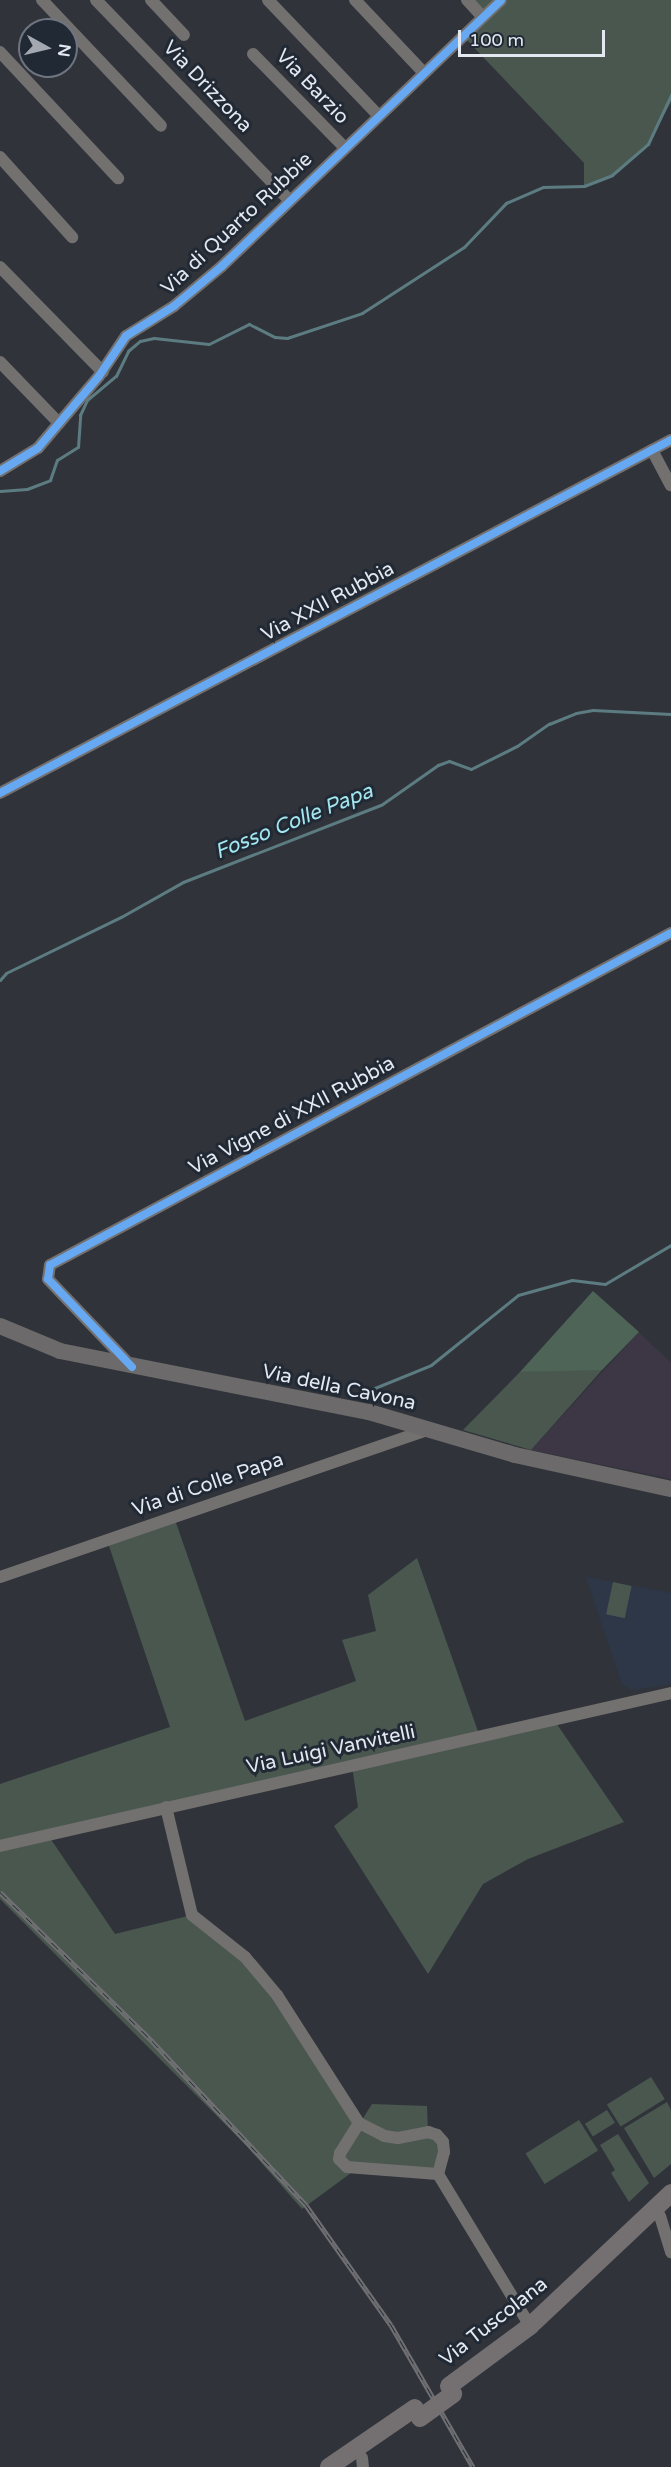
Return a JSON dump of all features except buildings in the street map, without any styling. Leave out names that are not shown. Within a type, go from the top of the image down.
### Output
[{"type":"main road","name":"Via della Cavona","points":[[0,1326],[60,1351],[369,1412],[515,1455],[671,1489]]},
{"type":"main road","name":"Via Tuscolana","points":[[451,2390],[530,2326],[671,2193]]},
{"type":"main road","name":"Via Tuscolana","points":[[329,2467],[417,2413],[566,2308],[666,2211]]},
{"type":"main road","name":"Via Tuscolana","points":[[358,2464],[417,2413]]},
{"type":"street","points":[[42,0],[161,126]]},
{"type":"street","name":"Via Drizzona","points":[[96,0],[289,200]]},
{"type":"street","points":[[151,0],[184,35]]},
{"type":"street","points":[[268,0],[378,115]]},
{"type":"street","points":[[355,0],[424,73]]},
{"type":"street","points":[[467,0],[483,17]]},
{"type":"street","name":"Via di Quarto Rubbie","points":[[0,471],[31,454],[103,372],[126,336],[201,285],[501,0]]},
{"type":"street","points":[[0,52],[118,178]]},
{"type":"street","name":"Via Barzio","points":[[253,54],[344,147]]},
{"type":"street","points":[[0,157],[72,237]]},
{"type":"street","points":[[0,267],[103,372]]},
{"type":"street","points":[[0,362],[59,423]]},
{"type":"street","name":"Via XXII Rubbia","points":[[0,793],[671,440]]},
{"type":"street","points":[[652,450],[671,485]]},
{"type":"street","name":"Via Vigne di XXII Rubbia","points":[[132,1367],[48,1279],[51,1266],[671,933]]},
{"type":"street","name":"Via di Colle Papa","points":[[0,1576],[428,1430]]},
{"type":"street","name":"Via Luigi Vanvitelli","points":[[1,1844],[671,1694]]},
{"type":"street","points":[[166,1807],[192,1915],[245,1957],[277,1995],[359,2123],[384,2136],[398,2138],[428,2132],[437,2135],[443,2142],[444,2152],[438,2174],[530,2326]]},
{"type":"street","points":[[359,2123],[340,2153],[339,2159],[347,2167],[438,2174]]},
{"type":"street","points":[[666,2211],[671,2252]]},
{"type":"shaded area","points":[[467,0],[671,0],[671,102],[648,144],[612,175],[584,186],[584,163],[463,36],[483,17]]},
{"type":"shaded area","points":[[639,1332],[671,1363],[671,1479],[531,1450]]},
{"type":"shaded area","points":[[562,1369],[602,1370],[531,1450],[463,1430],[520,1372]]},
{"type":"shaded area","points":[[174,1517],[245,1721],[356,1681],[342,1640],[376,1631],[368,1595],[417,1558],[480,1737],[554,1720],[624,1822],[528,1859],[483,1884],[428,1974],[334,1826],[358,1807],[352,1766],[48,1835],[115,1934],[192,1915],[245,1957],[360,2123],[372,2104],[427,2106],[428,2132],[443,2142],[438,2174],[355,2170],[302,2209],[246,2145],[0,1899],[0,1784],[170,1727],[107,1540]]},
{"type":"shaded area","points":[[586,1577],[671,1593],[671,1684],[632,1690],[622,1684]]},
{"type":"shaded area","points":[[613,1582],[632,1586],[625,1618],[606,1614]]},
{"type":"shaded area","points":[[651,2077],[665,2099],[621,2127],[607,2105]]},
{"type":"shaded area","points":[[667,2102],[671,2110],[671,2164],[654,2178],[624,2128]]},
{"type":"shaded area","points":[[607,2110],[615,2123],[593,2136],[585,2124]]},
{"type":"shaded area","points":[[579,2120],[598,2151],[545,2184],[526,2153]]},
{"type":"shaded area","points":[[618,2134],[649,2183],[629,2202],[611,2173],[615,2170],[600,2145]]},
{"type":"green space","points":[[593,1291],[639,1332],[602,1370],[520,1372]]},
{"type":"waterway","points":[[0,491],[27,489],[50,480],[57,460],[78,447],[80,415],[87,400],[116,376],[128,351],[140,341],[154,338],[209,344],[249,324],[275,337],[287,338],[362,313],[464,247],[506,203],[543,187],[584,186],[612,175],[648,144],[671,95]]},
{"type":"waterway","name":"Fosso Colle Papa","points":[[0,980],[6,973],[121,917],[183,882],[381,805],[438,765],[449,761],[471,769],[517,746],[549,724],[576,713],[593,710],[671,714]]},
{"type":"waterway","points":[[355,1396],[431,1365],[518,1295],[572,1280],[605,1284],[671,1245]]},
{"type":"railway","points":[[0,1892],[152,2041],[306,2205],[391,2325],[473,2467]]},
{"type":"cycle path","points":[[0,471],[38,448],[99,376],[126,336],[174,306],[222,266],[501,0]]},
{"type":"cycle path","points":[[0,793],[671,440]]},
{"type":"cycle path","points":[[132,1367],[48,1279],[50,1265],[671,933]]}]
